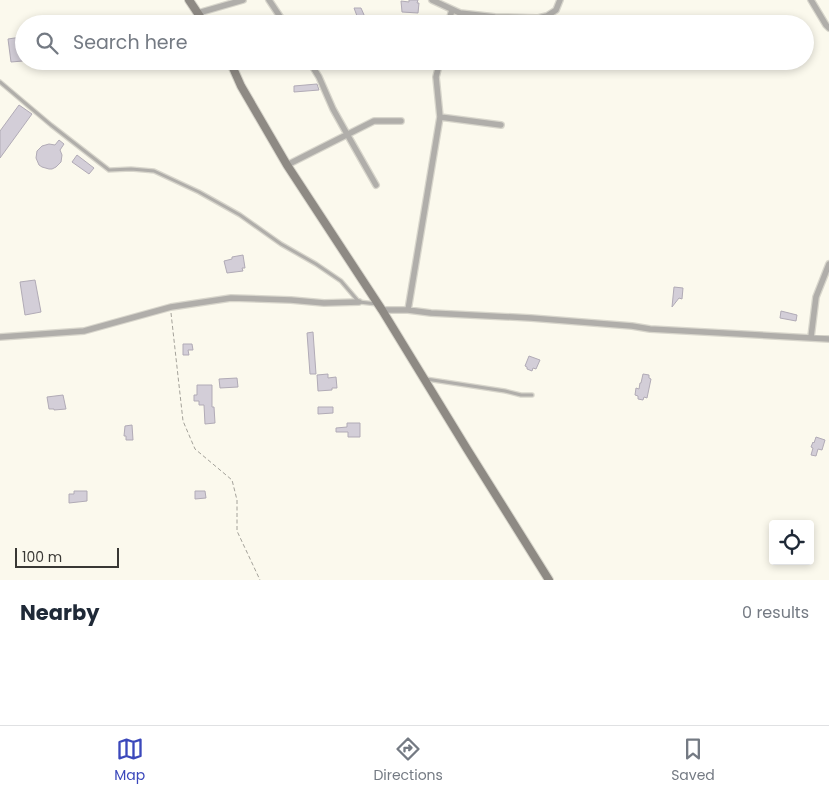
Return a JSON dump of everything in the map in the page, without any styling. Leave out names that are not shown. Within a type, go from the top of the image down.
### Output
[{"type":"main road","points":[[189,0],[198,13]]},
{"type":"main road","points":[[234,70],[241,86],[287,165],[380,307],[549,580]]},
{"type":"street","points":[[198,13],[242,0]]},
{"type":"street","points":[[270,0],[279,15]]},
{"type":"street","points":[[432,0],[460,13],[478,15]]},
{"type":"street","points":[[548,15],[556,10],[560,0]]},
{"type":"street","points":[[810,0],[829,28]]},
{"type":"street","points":[[451,15],[452,10]]},
{"type":"street","points":[[315,70],[333,109],[376,185]]},
{"type":"street","points":[[408,310],[440,117],[436,77],[438,70]]},
{"type":"street","points":[[440,117],[501,125]]},
{"type":"street","points":[[287,165],[374,121],[401,122]]},
{"type":"street","points":[[812,337],[816,297],[829,264]]},
{"type":"street","points":[[0,337],[84,331],[170,308],[231,298],[324,303],[359,302]]},
{"type":"street","points":[[380,307],[431,313],[531,318],[650,329],[829,339]]},
{"type":"lane","points":[[0,82],[109,170],[154,171],[199,192],[240,215],[281,244],[341,281],[359,302],[380,307]]},
{"type":"lane","points":[[424,379],[521,395],[532,395]]},
{"type":"path","points":[[170,308],[183,421],[194,449],[232,480],[237,500],[237,531],[260,580]]},
{"type":"building","points":[[409,0],[418,0],[418,13],[402,12],[401,1],[409,2]]},
{"type":"building","points":[[354,8],[361,8],[364,15],[357,15]]},
{"type":"building","points":[[15,38],[15,62],[11,62],[8,39]]},
{"type":"building","points":[[317,84],[319,90],[294,92],[294,86]]},
{"type":"building","points":[[19,105],[32,114],[0,158],[0,131]]},
{"type":"building","points":[[59,140],[64,144],[60,150],[62,155],[61,162],[52,169],[39,165],[36,158],[37,151],[42,146],[55,145]]},
{"type":"building","points":[[77,155],[94,168],[89,174],[72,162]]},
{"type":"building","points":[[243,255],[245,268],[242,268],[243,271],[227,273],[224,261]]},
{"type":"building","points":[[35,280],[41,312],[25,315],[20,282]]},
{"type":"building","points":[[674,287],[683,288],[682,299],[679,298],[672,307]]},
{"type":"building","points":[[781,311],[797,315],[796,321],[780,318]]},
{"type":"building","points":[[313,332],[316,374],[310,374],[307,333]]},
{"type":"building","points":[[183,344],[192,344],[193,350],[188,350],[189,355],[183,355]]},
{"type":"building","points":[[529,356],[540,360],[536,369],[533,368],[532,371],[525,366]]},
{"type":"building","points":[[328,374],[328,378],[336,377],[337,388],[318,391],[317,375]]},
{"type":"building","points":[[643,374],[649,375],[651,379],[647,398],[644,397],[643,400],[638,399],[638,396],[635,395],[636,388],[639,389]]},
{"type":"building","points":[[237,378],[238,387],[220,388],[219,379]]},
{"type":"building","points":[[197,385],[212,385],[212,407],[214,407],[215,423],[205,424],[204,405],[199,405],[199,401],[194,401],[194,395],[197,395]]},
{"type":"building","points":[[63,395],[66,409],[49,409],[47,397]]},
{"type":"building","points":[[318,407],[333,407],[333,413],[318,414]]},
{"type":"building","points":[[347,423],[360,423],[360,437],[348,437],[348,432],[336,432],[336,428],[347,427]]},
{"type":"building","points":[[132,425],[133,440],[126,440],[126,436],[124,436],[125,426]]},
{"type":"building","points":[[816,437],[825,440],[822,450],[818,449],[816,456],[811,455],[813,448],[811,447]]},
{"type":"building","points":[[74,491],[87,491],[87,501],[69,503],[69,494],[74,494]]},
{"type":"building","points":[[195,491],[205,491],[206,498],[195,499]]}]
